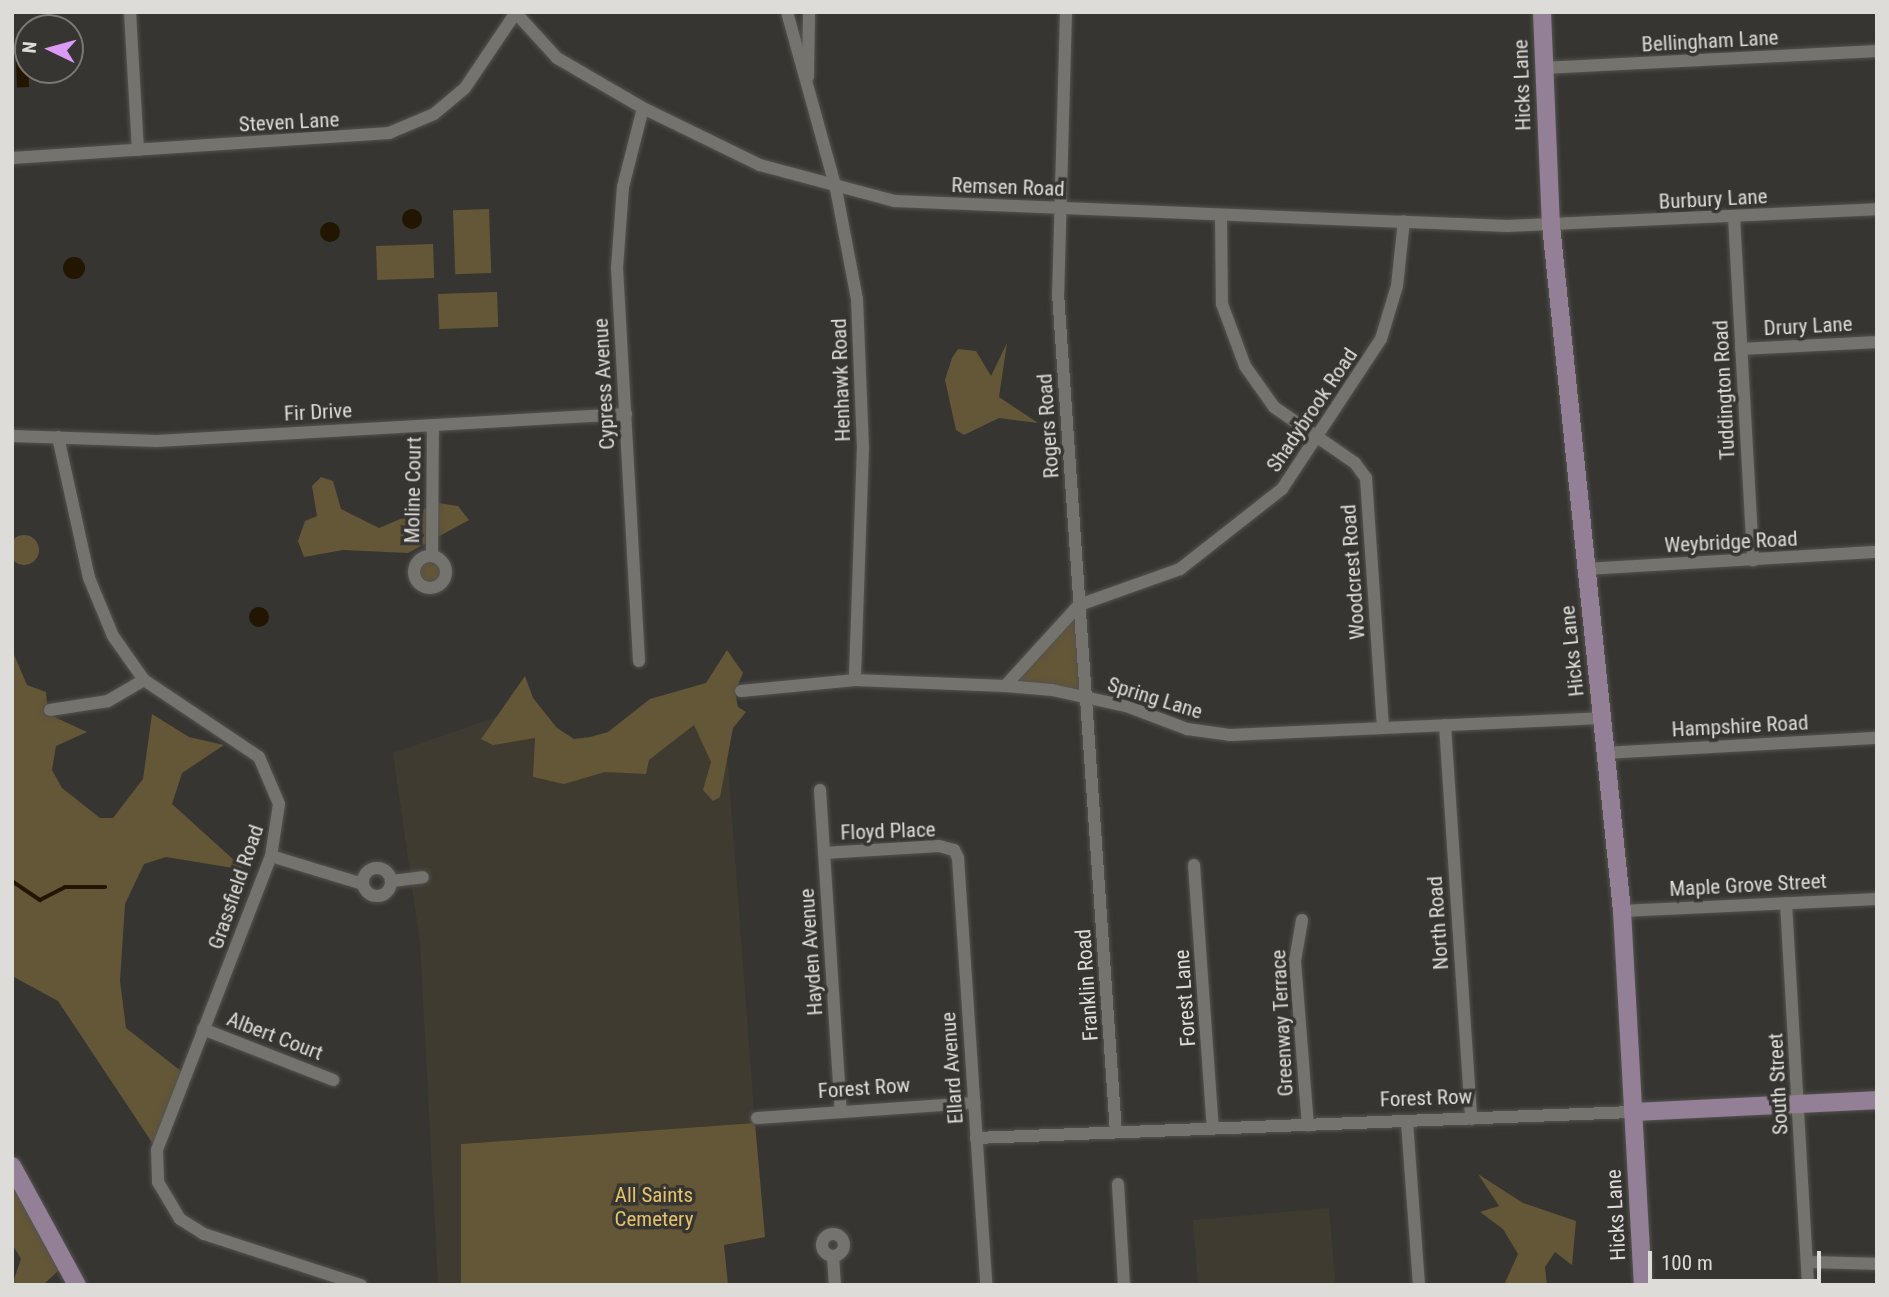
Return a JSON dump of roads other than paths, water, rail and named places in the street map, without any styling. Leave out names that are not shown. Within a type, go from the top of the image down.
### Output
[{"type":"main road","name":"Hicks Lane","points":[[1542,12],[1551,225],[1622,911],[1643,1285]]},
{"type":"main road","name":"Forest Row","points":[[1633,1112],[1877,1100]]},
{"type":"main road","points":[[12,1166],[77,1285]]},
{"type":"street","points":[[130,12],[138,150]]},
{"type":"street","name":"Henhawk Road","points":[[787,12],[836,189],[862,368],[855,680]]},
{"type":"street","name":"Henhawk Road","points":[[807,84],[809,12]]},
{"type":"street","name":"Rogers Road","points":[[1066,12],[1058,208],[1079,605],[1096,837]]},
{"type":"street","name":"Steven Lane","points":[[12,158],[369,136],[410,125],[465,88],[515,13]]},
{"type":"street","name":"Remsen Road","points":[[515,13],[556,58],[643,108],[760,165],[836,189],[894,201],[1551,225]]},
{"type":"street","name":"Bellingham Lane","points":[[1544,68],[1877,51]]},
{"type":"street","name":"Cypress Avenue","points":[[639,660],[617,242],[643,108]]},
{"type":"street","name":"Burbury Lane","points":[[1551,225],[1877,209]]},
{"type":"street","name":"Woodcrest Road","points":[[1221,215],[1220,285],[1233,341],[1275,407],[1366,478],[1383,727]]},
{"type":"street","name":"Tuddington Road","points":[[1734,217],[1753,560]]},
{"type":"street","name":"Shadybrook Road","points":[[1006,686],[1079,605],[1165,577],[1227,538],[1282,489],[1381,339],[1397,285],[1404,221]]},
{"type":"street","name":"Drury Lane","points":[[1741,349],[1877,341]]},
{"type":"street","name":"Fir Drive","points":[[12,436],[157,441],[626,414]]},
{"type":"street","name":"Moline Court","points":[[432,556],[433,425]]},
{"type":"street","name":"Grassfield Road","points":[[58,437],[89,578],[113,636],[144,680],[246,746],[266,767],[279,804],[271,856],[157,1150],[165,1200],[204,1234],[361,1285]]},
{"type":"street","name":"Weybridge Road","points":[[1587,569],[1877,552]]},
{"type":"street","points":[[50,710],[108,701],[144,680]]},
{"type":"street","name":"Spring Lane","points":[[741,691],[855,680],[1006,686],[1086,698],[1209,734],[1602,718]]},
{"type":"street","name":"North Road","points":[[1445,725],[1471,1119]]},
{"type":"street","name":"Hampshire Road","points":[[1606,753],[1877,738]]},
{"type":"street","name":"Hayden Avenue","points":[[820,790],[841,1112]]},
{"type":"street","name":"Franklin Road","points":[[1096,837],[1116,1132]]},
{"type":"street","name":"Floyd Place","points":[[824,853],[954,849]]},
{"type":"street","name":"Ellard Avenue","points":[[954,849],[986,1285]]},
{"type":"street","points":[[271,856],[363,884],[381,896],[392,881],[424,877]]},
{"type":"street","name":"Forest Lane","points":[[1194,864],[1213,1128]]},
{"type":"street","points":[[363,884],[376,867],[392,881]]},
{"type":"street","name":"Maple Grove Street","points":[[1622,911],[1877,899]]},
{"type":"street","name":"South Street","points":[[1786,903],[1808,1285]]},
{"type":"street","name":"Greenway Terrace","points":[[1302,920],[1295,961],[1308,1125]]},
{"type":"street","name":"Albert Court","points":[[204,1029],[333,1080]]},
{"type":"street","name":"Forest Row","points":[[757,1118],[974,1102]]},
{"type":"street","name":"Forest Row","points":[[976,1138],[1633,1112]]},
{"type":"street","points":[[1408,1122],[1419,1285]]},
{"type":"street","points":[[1118,1184],[1124,1285]]},
{"type":"street","points":[[833,1256],[835,1285]]},
{"type":"street","points":[[1807,1262],[1877,1264]]},
{"type":"waterway","points":[[12,881],[40,900],[65,887],[105,887]]},
{"type":"park label","name":"All Saints Cemetery","points":[[654,1207]]}]
